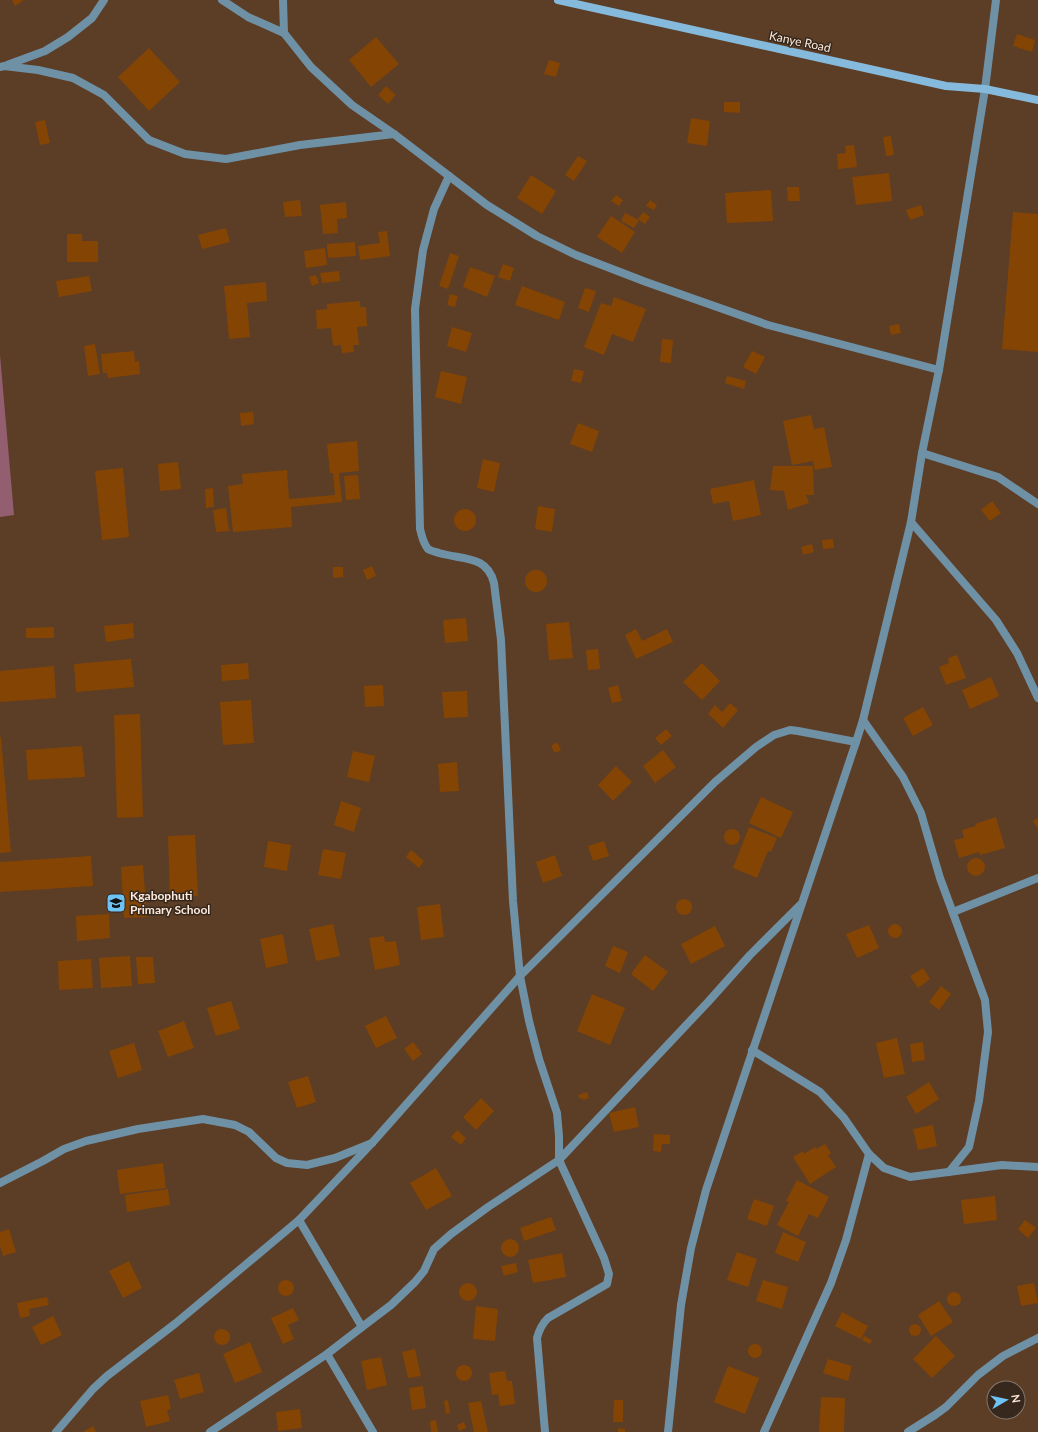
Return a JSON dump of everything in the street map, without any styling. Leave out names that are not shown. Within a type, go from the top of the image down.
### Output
[{"type":"main road","name":"Kanye Road","points":[[558,0],[946,86],[985,89],[1038,100]]},
{"type":"street","points":[[2,66],[45,51],[68,37],[92,18],[104,0]]},
{"type":"street","points":[[222,0],[248,17],[284,33],[311,67],[352,105],[394,134],[487,205],[537,236],[583,257],[646,282],[768,325],[939,370]]},
{"type":"street","points":[[283,0],[284,33]]},
{"type":"street","points":[[668,1432],[681,1305],[691,1248],[706,1190],[863,720],[911,522],[922,453],[939,370],[985,89],[996,0]]},
{"type":"street","points":[[2,66],[38,70],[72,78],[104,95],[149,140],[185,154],[226,159],[300,145],[394,134]]},
{"type":"street","points":[[449,176],[434,209],[423,250],[415,309],[420,529],[423,541],[429,550],[478,561],[492,574],[500,640],[513,901],[520,976],[529,1021],[539,1059],[557,1113],[559,1136],[558,1160],[604,1258],[609,1274],[607,1284],[548,1318],[539,1331],[537,1338],[545,1432]]},
{"type":"street","points":[[922,453],[998,477],[1038,504]]},
{"type":"street","points":[[911,522],[996,620],[1017,653],[1038,698]]},
{"type":"street","points":[[863,720],[913,793],[922,813],[940,878],[985,1000],[988,1032],[979,1101],[969,1147],[949,1172]]},
{"type":"street","points":[[56,1432],[93,1389],[107,1376],[176,1323],[299,1220],[372,1143],[520,976],[715,782],[765,740],[774,735],[790,730],[856,742]]},
{"type":"street","points":[[953,912],[1038,878]]},
{"type":"street","points":[[210,1432],[327,1354],[362,1327],[390,1305],[415,1282],[424,1271],[434,1249],[451,1234],[558,1160],[708,1002],[750,955],[802,904]]},
{"type":"street","points":[[752,1050],[820,1092],[844,1118],[869,1154],[884,1168],[910,1176],[1002,1165],[1038,1167]]},
{"type":"street","points":[[0,1183],[64,1149],[86,1141],[138,1128],[203,1119],[235,1125],[249,1132],[276,1158],[287,1163],[307,1165],[335,1158],[372,1143]]},
{"type":"street","points":[[764,1432],[831,1283],[846,1240],[869,1154]]},
{"type":"street","points":[[299,1220],[362,1327]]},
{"type":"street","points":[[908,1432],[946,1407],[978,1375],[1004,1356],[1038,1338]]},
{"type":"street","points":[[327,1354],[373,1432]]},
{"type":"shaded area","points":[[0,355],[14,515],[0,517]]},
{"type":"building","points":[[12,0],[24,0],[15,6]]},
{"type":"building","points":[[1017,34],[1035,40],[1032,52],[1013,46]]},
{"type":"building","points":[[376,37],[399,64],[371,87],[349,60]]},
{"type":"building","points":[[149,48],[180,82],[149,111],[118,77]]},
{"type":"building","points":[[549,60],[560,63],[556,77],[544,74]]},
{"type":"building","points":[[386,86],[396,95],[388,104],[378,95]]},
{"type":"building","points":[[724,102],[740,102],[740,113],[724,112]]},
{"type":"building","points":[[691,118],[710,121],[707,146],[687,143]]},
{"type":"building","points":[[45,120],[50,143],[40,145],[35,122]]},
{"type":"building","points":[[891,136],[894,155],[886,156],[883,137]]},
{"type":"building","points":[[854,145],[857,167],[838,169],[837,154],[846,153],[845,146]]},
{"type":"building","points":[[578,156],[587,161],[574,181],[565,175]]},
{"type":"building","points":[[889,173],[892,201],[856,205],[852,177]]},
{"type":"building","points":[[531,175],[556,191],[542,214],[517,198]]},
{"type":"building","points":[[787,187],[799,187],[800,201],[788,201]]},
{"type":"building","points":[[771,190],[773,221],[727,223],[725,193]]},
{"type":"building","points":[[616,195],[623,200],[619,206],[611,201]]},
{"type":"building","points":[[300,200],[302,216],[285,217],[283,202]]},
{"type":"building","points":[[650,200],[657,205],[654,210],[646,206]]},
{"type":"building","points":[[346,202],[347,218],[337,219],[338,233],[323,234],[320,205]]},
{"type":"building","points":[[921,205],[924,215],[910,220],[906,210]]},
{"type":"building","points":[[643,212],[650,217],[645,224],[638,219]]},
{"type":"building","points":[[1013,212],[1038,214],[1038,352],[1002,349]]},
{"type":"building","points":[[625,213],[639,220],[634,228],[621,221]]},
{"type":"building","points":[[611,216],[635,232],[622,253],[597,237]]},
{"type":"building","points":[[226,228],[230,242],[202,249],[198,235]]},
{"type":"building","points":[[387,231],[390,256],[360,260],[358,246],[380,243],[378,232]]},
{"type":"building","points":[[67,234],[82,234],[82,241],[98,241],[98,262],[67,262]]},
{"type":"building","points":[[355,242],[356,256],[328,258],[327,244]]},
{"type":"building","points":[[325,248],[327,265],[306,268],[304,251]]},
{"type":"building","points":[[450,253],[459,256],[448,289],[439,286]]},
{"type":"building","points":[[503,264],[514,268],[510,281],[498,277]]},
{"type":"building","points":[[470,267],[495,276],[487,297],[463,287]]},
{"type":"building","points":[[339,271],[340,281],[322,283],[320,273]]},
{"type":"building","points":[[316,275],[319,283],[312,286],[309,277]]},
{"type":"building","points":[[89,276],[92,291],[59,297],[56,281]]},
{"type":"building","points":[[266,282],[267,301],[247,303],[250,337],[229,339],[224,286]]},
{"type":"building","points":[[522,286],[565,302],[559,320],[515,305]]},
{"type":"building","points":[[585,288],[596,291],[589,312],[578,308]]},
{"type":"building","points":[[450,294],[458,296],[455,307],[447,305]]},
{"type":"building","points":[[614,297],[646,309],[633,342],[612,334],[604,355],[584,347],[601,303],[611,306]]},
{"type":"building","points":[[360,301],[360,307],[366,307],[367,326],[357,327],[359,345],[353,345],[354,352],[342,353],[341,345],[333,346],[331,328],[317,329],[316,310],[327,309],[327,304]]},
{"type":"building","points":[[899,324],[901,333],[891,335],[889,326]]},
{"type":"building","points":[[452,327],[472,333],[466,352],[447,346]]},
{"type":"building","points":[[662,339],[673,340],[671,363],[660,362]]},
{"type":"building","points":[[95,344],[100,374],[88,376],[84,346]]},
{"type":"building","points":[[134,351],[135,362],[139,361],[140,374],[108,378],[107,373],[103,373],[101,354]]},
{"type":"building","points":[[752,351],[765,357],[756,374],[743,367]]},
{"type":"building","points":[[574,369],[584,371],[581,383],[571,381]]},
{"type":"building","points":[[441,371],[467,377],[461,404],[435,397]]},
{"type":"building","points":[[727,376],[746,381],[744,389],[725,383]]},
{"type":"building","points":[[253,412],[254,424],[241,426],[240,413]]},
{"type":"building","points":[[811,415],[814,429],[824,427],[832,467],[815,470],[813,461],[792,465],[783,421]]},
{"type":"building","points":[[578,423],[599,431],[592,452],[570,444]]},
{"type":"building","points":[[357,441],[359,471],[339,473],[342,502],[291,507],[292,527],[233,532],[228,486],[243,484],[242,474],[287,470],[289,499],[335,495],[333,473],[330,473],[327,444]]},
{"type":"building","points":[[483,459],[500,463],[494,492],[477,488]]},
{"type":"building","points":[[178,462],[181,489],[160,491],[158,464]]},
{"type":"building","points":[[773,466],[813,466],[814,495],[806,495],[809,503],[788,510],[784,491],[770,490]]},
{"type":"building","points":[[123,468],[129,537],[102,540],[95,471]]},
{"type":"building","points":[[358,475],[360,499],[346,500],[344,476]]},
{"type":"building","points":[[754,480],[761,515],[733,521],[729,501],[713,504],[710,489]]},
{"type":"building","points":[[213,488],[214,507],[206,508],[205,489]]},
{"type":"building","points":[[992,501],[1001,513],[990,521],[981,510]]},
{"type":"building","points":[[538,506],[555,509],[552,532],[535,529]]},
{"type":"building","points":[[226,508],[229,531],[216,532],[213,510]]},
{"type":"building","points":[[465,509],[473,512],[476,520],[473,528],[465,531],[457,528],[454,520],[457,512]]},
{"type":"building","points":[[833,539],[834,548],[823,549],[822,540]]},
{"type":"building","points":[[812,544],[814,552],[803,555],[801,547]]},
{"type":"building","points":[[372,566],[376,576],[367,580],[363,570]]},
{"type":"building","points":[[333,567],[343,567],[343,577],[333,578]]},
{"type":"building","points":[[536,570],[540,571],[546,577],[546,585],[540,591],[536,592],[532,591],[526,585],[525,581],[526,577],[532,571]]},
{"type":"building","points":[[466,618],[468,641],[445,643],[443,620]]},
{"type":"building","points":[[569,622],[573,658],[549,660],[546,624]]},
{"type":"building","points":[[133,623],[134,638],[106,642],[104,626]]},
{"type":"building","points":[[54,627],[54,638],[26,638],[26,628]]},
{"type":"building","points":[[636,629],[642,641],[667,629],[673,642],[636,659],[625,635]]},
{"type":"building","points":[[598,649],[600,669],[588,670],[586,650]]},
{"type":"building","points":[[957,655],[966,678],[946,685],[939,667],[949,663],[948,658]]},
{"type":"building","points":[[131,659],[134,687],[76,692],[74,664]]},
{"type":"building","points":[[248,663],[249,679],[222,681],[221,665]]},
{"type":"building","points":[[702,663],[720,681],[702,700],[683,682]]},
{"type":"building","points":[[54,666],[56,698],[0,702],[0,671]]},
{"type":"building","points":[[991,677],[999,696],[970,709],[962,690]]},
{"type":"building","points":[[383,685],[384,706],[365,707],[364,686]]},
{"type":"building","points":[[618,685],[622,701],[612,703],[608,688]]},
{"type":"building","points":[[467,691],[468,717],[444,718],[442,692]]},
{"type":"building","points":[[251,700],[254,743],[223,745],[220,702]]},
{"type":"building","points":[[730,703],[738,710],[723,728],[708,714],[715,705],[722,712]]},
{"type":"building","points":[[923,707],[933,725],[913,736],[903,718]]},
{"type":"building","points":[[140,714],[143,817],[117,818],[114,715]]},
{"type":"building","points":[[666,729],[672,736],[661,745],[655,738]]},
{"type":"building","points":[[0,737],[11,852],[0,853]]},
{"type":"building","points":[[557,742],[561,750],[555,753],[551,746]]},
{"type":"building","points":[[82,746],[85,777],[28,780],[26,750]]},
{"type":"building","points":[[663,750],[676,767],[655,783],[643,766]]},
{"type":"building","points":[[353,751],[375,756],[369,782],[347,777]]},
{"type":"building","points":[[457,762],[459,791],[440,792],[438,764]]},
{"type":"building","points":[[616,766],[632,782],[613,801],[598,785]]},
{"type":"building","points":[[761,797],[793,812],[781,838],[749,823]]},
{"type":"building","points":[[341,801],[361,808],[354,832],[334,825]]},
{"type":"building","points":[[996,817],[1005,848],[980,855],[979,852],[959,858],[954,840],[964,838],[962,830],[976,826],[975,824]]},
{"type":"building","points":[[1038,818],[1038,829],[1033,821]]},
{"type":"building","points":[[749,827],[777,838],[771,852],[768,851],[757,878],[733,868]]},
{"type":"building","points":[[729,829],[735,829],[740,834],[738,843],[735,845],[729,845],[724,840],[724,834]]},
{"type":"building","points":[[195,835],[198,896],[170,897],[168,836]]},
{"type":"building","points":[[268,841],[291,845],[287,871],[264,867]]},
{"type":"building","points":[[604,841],[609,856],[593,861],[588,846]]},
{"type":"building","points":[[323,849],[346,853],[341,879],[318,875]]},
{"type":"building","points":[[411,850],[424,861],[419,868],[406,857]]},
{"type":"building","points":[[555,855],[562,876],[543,883],[536,862]]},
{"type":"building","points":[[91,856],[93,886],[0,892],[0,862]]},
{"type":"building","points":[[976,858],[982,861],[985,867],[982,873],[976,876],[970,873],[967,867],[970,861]]},
{"type":"building","points":[[143,865],[147,917],[124,918],[121,867]]},
{"type":"building","points":[[684,899],[690,901],[692,907],[690,913],[684,915],[678,913],[676,907],[678,901]]},
{"type":"building","points":[[440,904],[444,937],[421,940],[417,907]]},
{"type":"building","points":[[109,914],[110,938],[77,941],[76,916]]},
{"type":"building","points":[[333,924],[340,956],[316,961],[309,929]]},
{"type":"building","points":[[895,924],[900,926],[902,931],[900,936],[895,938],[890,936],[888,931],[890,926]]},
{"type":"building","points":[[869,925],[879,948],[857,958],[846,934]]},
{"type":"building","points":[[715,926],[725,946],[691,964],[681,944]]},
{"type":"building","points":[[283,934],[288,963],[266,968],[260,939]]},
{"type":"building","points":[[384,936],[385,942],[396,941],[400,965],[375,970],[369,938]]},
{"type":"building","points":[[613,946],[628,952],[620,973],[605,966]]},
{"type":"building","points":[[645,955],[668,972],[653,991],[631,974]]},
{"type":"building","points":[[130,956],[132,986],[101,988],[99,958]]},
{"type":"building","points":[[136,957],[153,957],[155,983],[138,984]]},
{"type":"building","points":[[91,959],[93,988],[59,990],[58,961]]},
{"type":"building","points":[[923,968],[930,979],[918,988],[910,976]]},
{"type":"building","points":[[941,986],[951,994],[939,1010],[929,1002]]},
{"type":"building","points":[[592,994],[625,1008],[610,1045],[577,1031]]},
{"type":"building","points":[[231,1001],[240,1029],[216,1036],[207,1008]]},
{"type":"building","points":[[386,1016],[397,1038],[376,1048],[365,1026]]},
{"type":"building","points":[[184,1021],[194,1048],[168,1057],[158,1031]]},
{"type":"building","points":[[897,1038],[905,1074],[884,1078],[876,1043]]},
{"type":"building","points":[[413,1042],[422,1054],[413,1061],[404,1049]]},
{"type":"building","points":[[923,1042],[925,1060],[912,1062],[910,1044]]},
{"type":"building","points":[[134,1043],[142,1070],[118,1078],[109,1051]]},
{"type":"building","points":[[308,1076],[316,1102],[297,1108],[288,1082]]},
{"type":"building","points":[[929,1082],[939,1099],[916,1114],[906,1097]]},
{"type":"building","points":[[587,1092],[589,1098],[583,1100],[582,1098],[580,1099],[578,1095]]},
{"type":"building","points":[[481,1098],[494,1111],[476,1130],[463,1117]]},
{"type":"building","points":[[635,1107],[639,1127],[614,1132],[609,1113]]},
{"type":"building","points":[[933,1125],[937,1146],[918,1150],[913,1129]]},
{"type":"building","points":[[457,1130],[466,1138],[461,1145],[451,1137]]},
{"type":"building","points":[[654,1134],[670,1135],[670,1144],[662,1144],[661,1152],[653,1151]]},
{"type":"building","points":[[825,1144],[831,1153],[828,1155],[836,1167],[810,1184],[793,1157],[803,1151],[804,1154],[815,1147],[816,1149]]},
{"type":"building","points":[[163,1163],[166,1188],[120,1194],[117,1170]]},
{"type":"building","points":[[436,1168],[452,1196],[426,1210],[410,1183]]},
{"type":"building","points":[[797,1180],[829,1197],[818,1218],[809,1214],[798,1236],[777,1225],[789,1202],[786,1201]]},
{"type":"building","points":[[168,1189],[170,1205],[127,1212],[125,1195]]},
{"type":"building","points":[[995,1196],[997,1220],[964,1224],[961,1200]]},
{"type":"building","points":[[754,1199],[774,1206],[767,1226],[747,1219]]},
{"type":"building","points":[[551,1217],[556,1230],[524,1241],[520,1228]]},
{"type":"building","points":[[1025,1220],[1036,1228],[1028,1238],[1018,1229]]},
{"type":"building","points":[[9,1229],[16,1252],[3,1256],[0,1246],[0,1232]]},
{"type":"building","points":[[783,1232],[806,1242],[798,1262],[775,1253]]},
{"type":"building","points":[[506,1239],[514,1239],[519,1244],[517,1255],[514,1257],[506,1257],[501,1252],[501,1244]]},
{"type":"building","points":[[737,1252],[757,1259],[748,1287],[727,1280]]},
{"type":"building","points":[[562,1253],[566,1277],[533,1283],[528,1260]]},
{"type":"building","points":[[129,1261],[142,1288],[123,1298],[109,1271]]},
{"type":"building","points":[[516,1263],[518,1272],[504,1276],[501,1266]]},
{"type":"building","points":[[283,1280],[289,1280],[294,1285],[292,1294],[289,1296],[283,1296],[278,1291],[278,1285]]},
{"type":"building","points":[[763,1280],[788,1287],[782,1309],[756,1301]]},
{"type":"building","points":[[468,1283],[474,1286],[477,1292],[474,1298],[468,1301],[462,1298],[459,1292],[462,1286]]},
{"type":"building","points":[[1034,1283],[1038,1303],[1021,1306],[1017,1286]]},
{"type":"building","points":[[954,1292],[959,1294],[961,1299],[959,1304],[954,1306],[949,1304],[947,1299],[949,1294]]},
{"type":"building","points":[[47,1297],[49,1305],[29,1309],[30,1316],[20,1318],[17,1303]]},
{"type":"building","points":[[939,1301],[953,1322],[931,1336],[918,1315]]},
{"type":"building","points":[[476,1306],[498,1309],[495,1341],[473,1339]]},
{"type":"building","points":[[293,1308],[299,1320],[288,1325],[294,1339],[283,1344],[271,1318]]},
{"type":"building","points":[[842,1312],[868,1326],[861,1339],[835,1326]]},
{"type":"building","points":[[53,1316],[62,1335],[41,1345],[32,1327]]},
{"type":"building","points":[[915,1324],[919,1326],[921,1330],[919,1334],[915,1336],[911,1334],[909,1330],[911,1326]]},
{"type":"building","points":[[222,1329],[229,1334],[230,1337],[225,1344],[222,1345],[215,1340],[214,1337],[219,1330]]},
{"type":"building","points":[[864,1336],[872,1340],[870,1344],[862,1340]]},
{"type":"building","points":[[936,1336],[955,1356],[932,1378],[913,1359]]},
{"type":"building","points":[[250,1342],[262,1372],[235,1383],[223,1354]]},
{"type":"building","points":[[755,1344],[760,1346],[762,1351],[760,1356],[755,1358],[750,1356],[748,1351],[750,1346]]},
{"type":"building","points":[[415,1349],[421,1376],[408,1378],[402,1352]]},
{"type":"building","points":[[381,1357],[387,1385],[367,1390],[361,1361]]},
{"type":"building","points":[[828,1359],[852,1366],[848,1381],[823,1373]]},
{"type":"building","points":[[464,1365],[470,1367],[472,1373],[470,1379],[464,1381],[458,1379],[456,1373],[458,1367]]},
{"type":"building","points":[[728,1366],[759,1378],[745,1414],[714,1402]]},
{"type":"building","points":[[505,1371],[507,1381],[512,1381],[515,1404],[500,1406],[498,1394],[492,1395],[489,1373]]},
{"type":"building","points":[[199,1373],[204,1392],[180,1399],[174,1380]]},
{"type":"building","points":[[423,1386],[426,1408],[412,1410],[409,1388]]},
{"type":"building","points":[[168,1395],[171,1409],[167,1410],[170,1421],[146,1427],[140,1401]]},
{"type":"building","points":[[821,1397],[845,1398],[844,1432],[819,1432]]},
{"type":"building","points":[[448,1400],[450,1413],[446,1414],[444,1401]]},
{"type":"building","points":[[614,1400],[623,1400],[623,1422],[613,1422]]},
{"type":"building","points":[[481,1401],[488,1432],[474,1432],[468,1403]]},
{"type":"building","points":[[300,1409],[302,1428],[278,1431],[276,1412]]},
{"type":"building","points":[[436,1420],[438,1432],[431,1432],[430,1421]]},
{"type":"building","points":[[464,1422],[466,1428],[459,1431],[457,1425]]},
{"type":"building","points":[[93,1426],[96,1432],[83,1432]]},
{"type":"building","points":[[618,1428],[625,1429],[625,1432],[618,1432]]},
{"type":"place","name":"Kgabophuti Primary School","points":[[116,903]]}]
